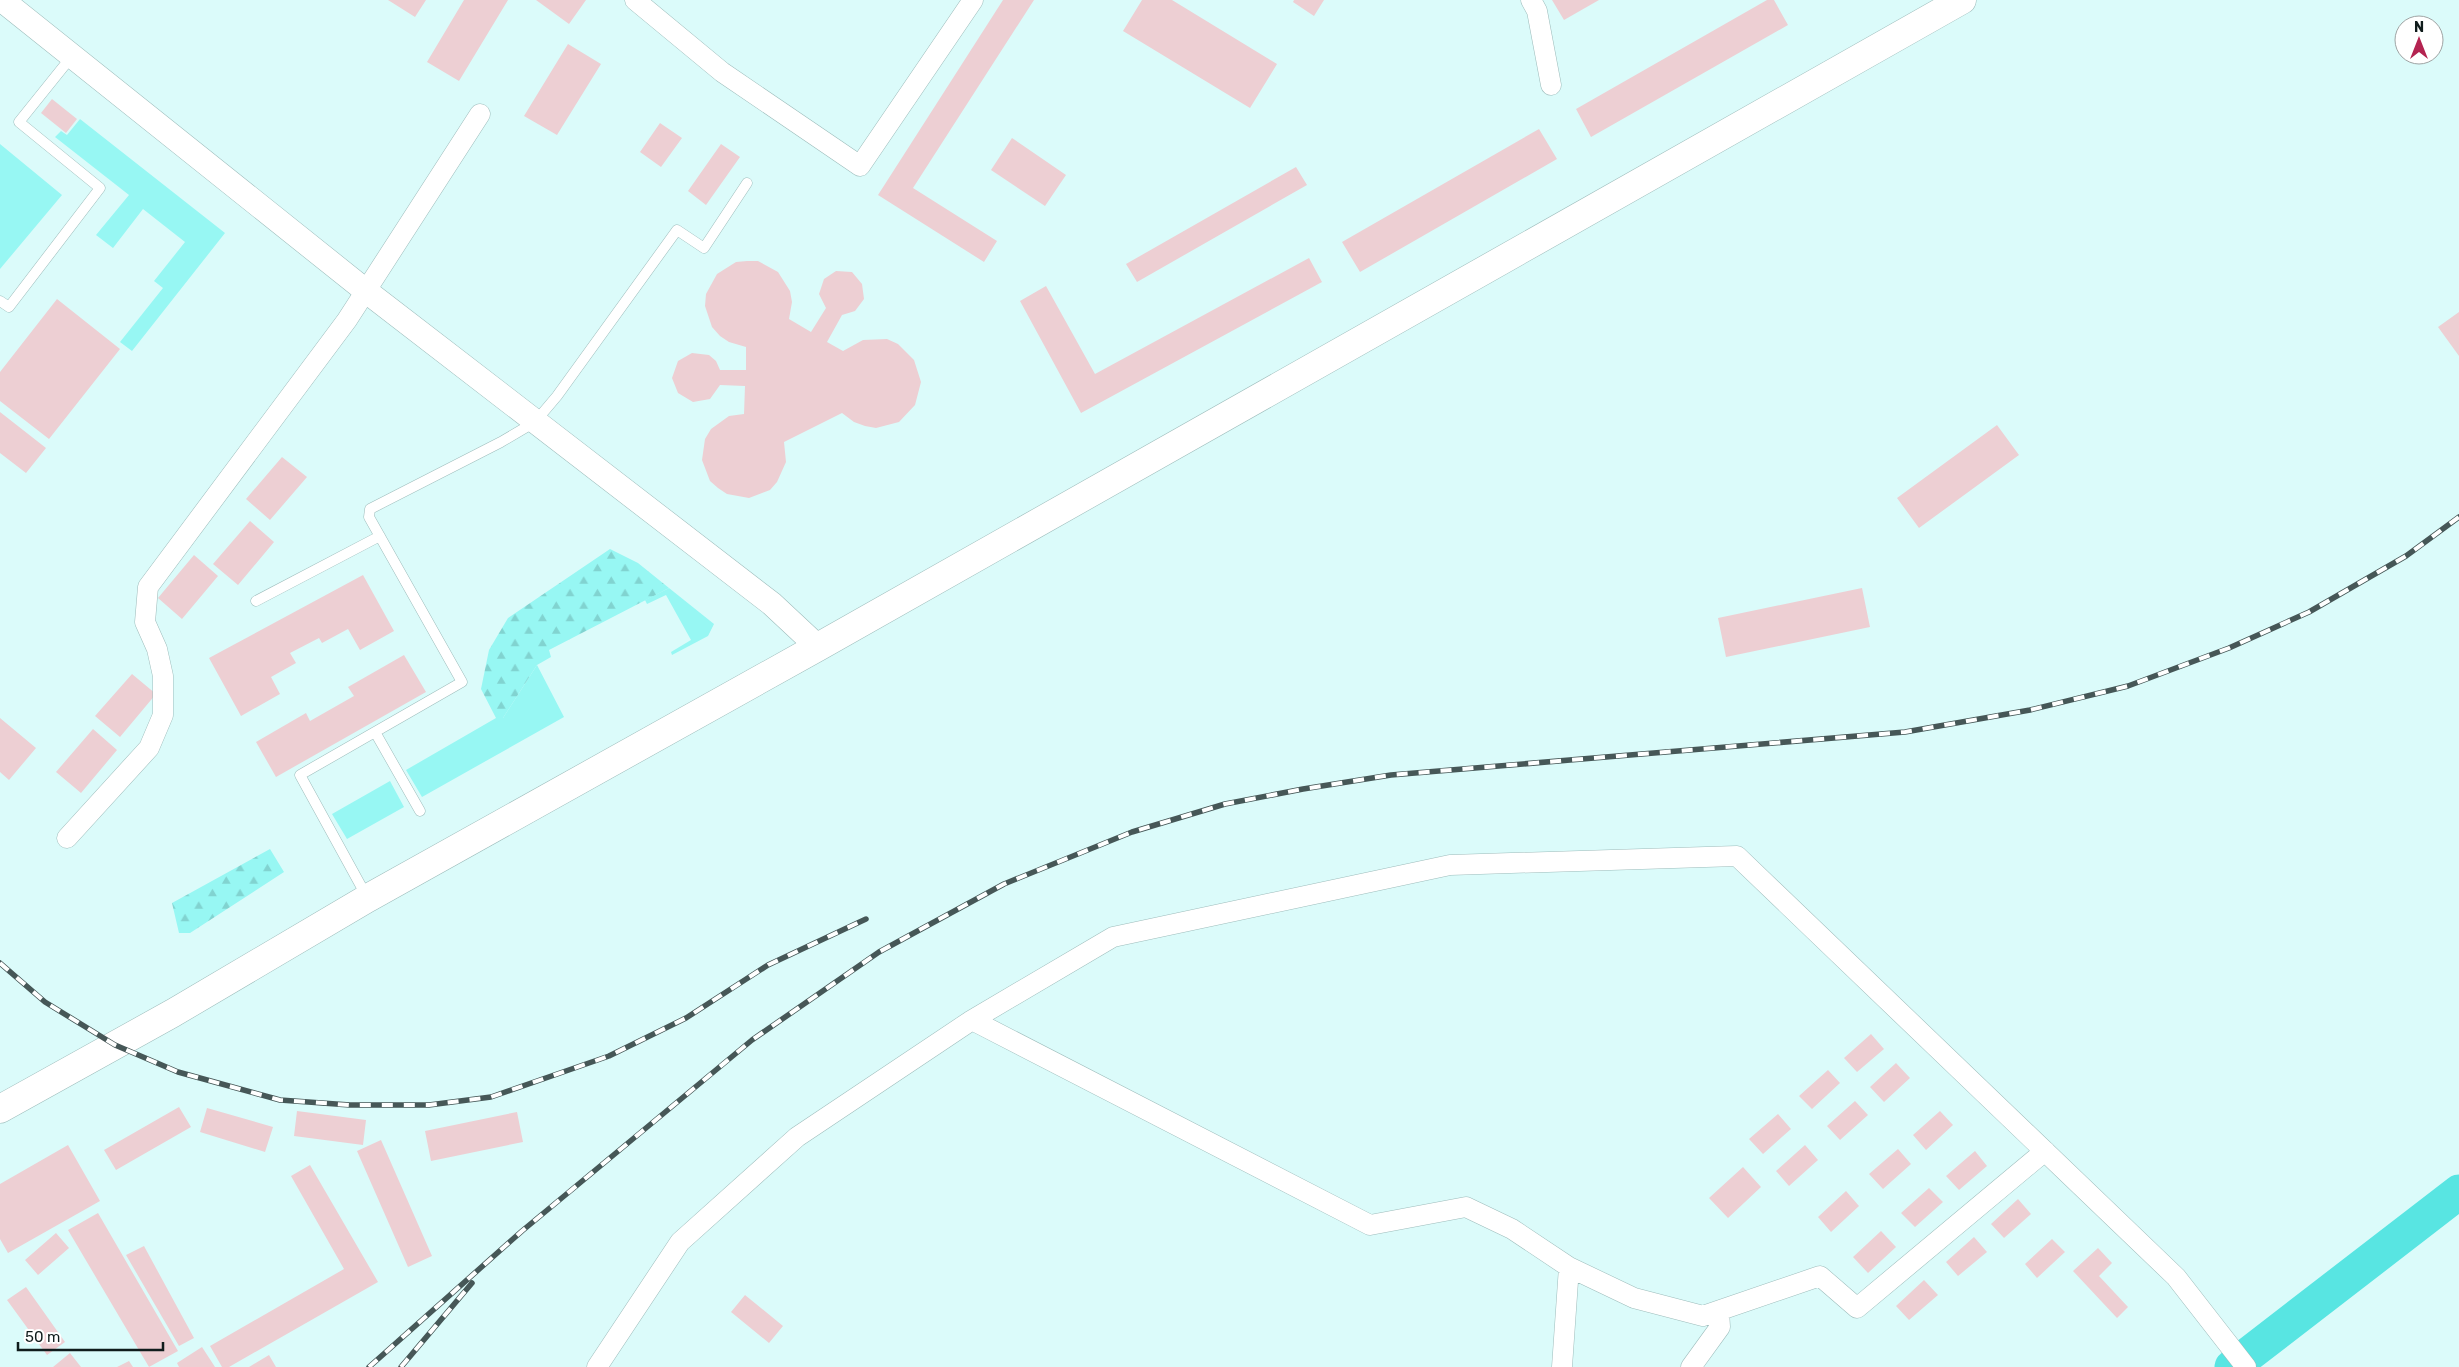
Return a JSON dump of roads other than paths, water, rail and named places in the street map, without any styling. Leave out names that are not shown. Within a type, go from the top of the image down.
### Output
[{"type":"highway","points":[[0,1109],[174,1013],[368,898],[818,647],[1962,0]]},
{"type":"street","points":[[2,0],[366,291],[772,604],[818,647]]},
{"type":"street","points":[[635,0],[722,72],[860,166],[973,0]]},
{"type":"street","points":[[1531,0],[1538,11],[1551,85]]},
{"type":"street","points":[[67,838],[149,748],[163,715],[163,676],[157,650],[145,622],[148,587],[347,320],[480,114]]},
{"type":"street","points":[[597,1367],[680,1242],[797,1137],[972,1020],[1113,937],[1450,864],[1737,856],[2176,1277],[2246,1367]]},
{"type":"street","points":[[972,1020],[1370,1224],[1466,1207],[1512,1229],[1569,1267],[1634,1298],[1703,1316],[1820,1276],[1857,1308],[2045,1151]]},
{"type":"street","points":[[1561,1366],[1569,1267]]},
{"type":"street","points":[[1691,1367],[1720,1327],[1719,1311]]},
{"type":"lane","points":[[0,301],[9,307],[100,188],[19,122],[72,56]]},
{"type":"lane","points":[[368,898],[300,775],[462,682],[369,517],[370,509],[501,442],[535,422],[557,396],[676,230],[704,248],[747,183]]},
{"type":"lane","points":[[256,601],[380,536]]},
{"type":"lane","points":[[374,732],[420,810]]},
{"type":"waterway","points":[[2232,1367],[2459,1192]]},
{"type":"railway","points":[[369,1367],[522,1231],[752,1040],[879,952],[1004,884],[1132,832],[1225,804],[1303,789],[1391,775],[1905,732],[2030,710],[2128,686],[2229,648],[2309,612],[2406,556],[2459,517]]},
{"type":"railway","points":[[0,963],[45,1002],[115,1045],[178,1072],[280,1100],[350,1105],[429,1105],[491,1097],[609,1056],[686,1018],[768,965],[866,919]]},
{"type":"railway","points":[[401,1367],[472,1283]]}]
